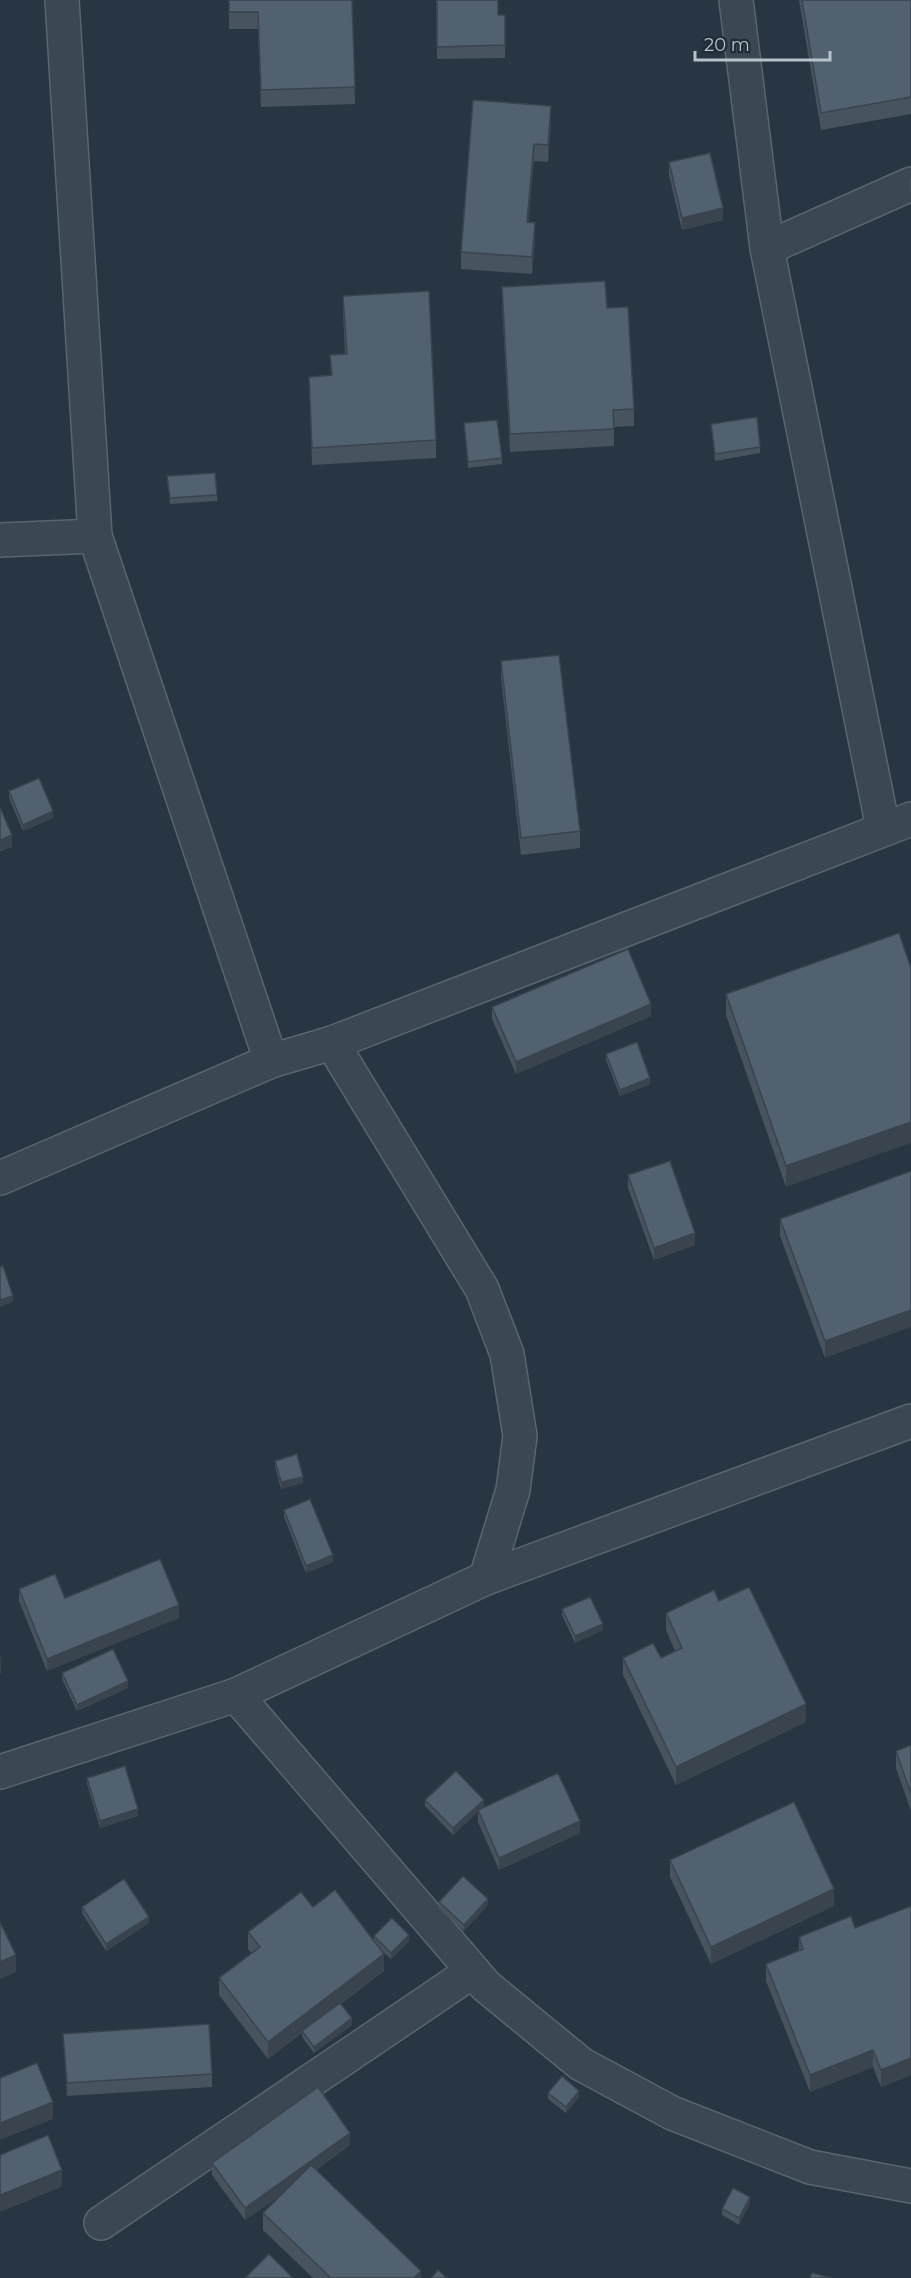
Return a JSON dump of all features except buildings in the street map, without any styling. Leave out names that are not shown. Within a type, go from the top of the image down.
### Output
[{"type":"street","points":[[62,0],[95,536],[271,1061]]},
{"type":"street","points":[[0,1178],[271,1061],[332,1043],[897,823],[767,248],[736,0]]},
{"type":"street","points":[[767,248],[911,184]]},
{"type":"street","points":[[0,540],[95,536]]},
{"type":"street","points":[[332,1043],[482,1289],[507,1354],[520,1436],[513,1490],[486,1578]]},
{"type":"street","points":[[0,1772],[236,1695],[486,1578],[911,1421]]},
{"type":"street","points":[[236,1695],[486,1986],[581,2064],[672,2113],[810,2167],[911,2186]]},
{"type":"street","points":[[101,2223],[473,1971]]}]
